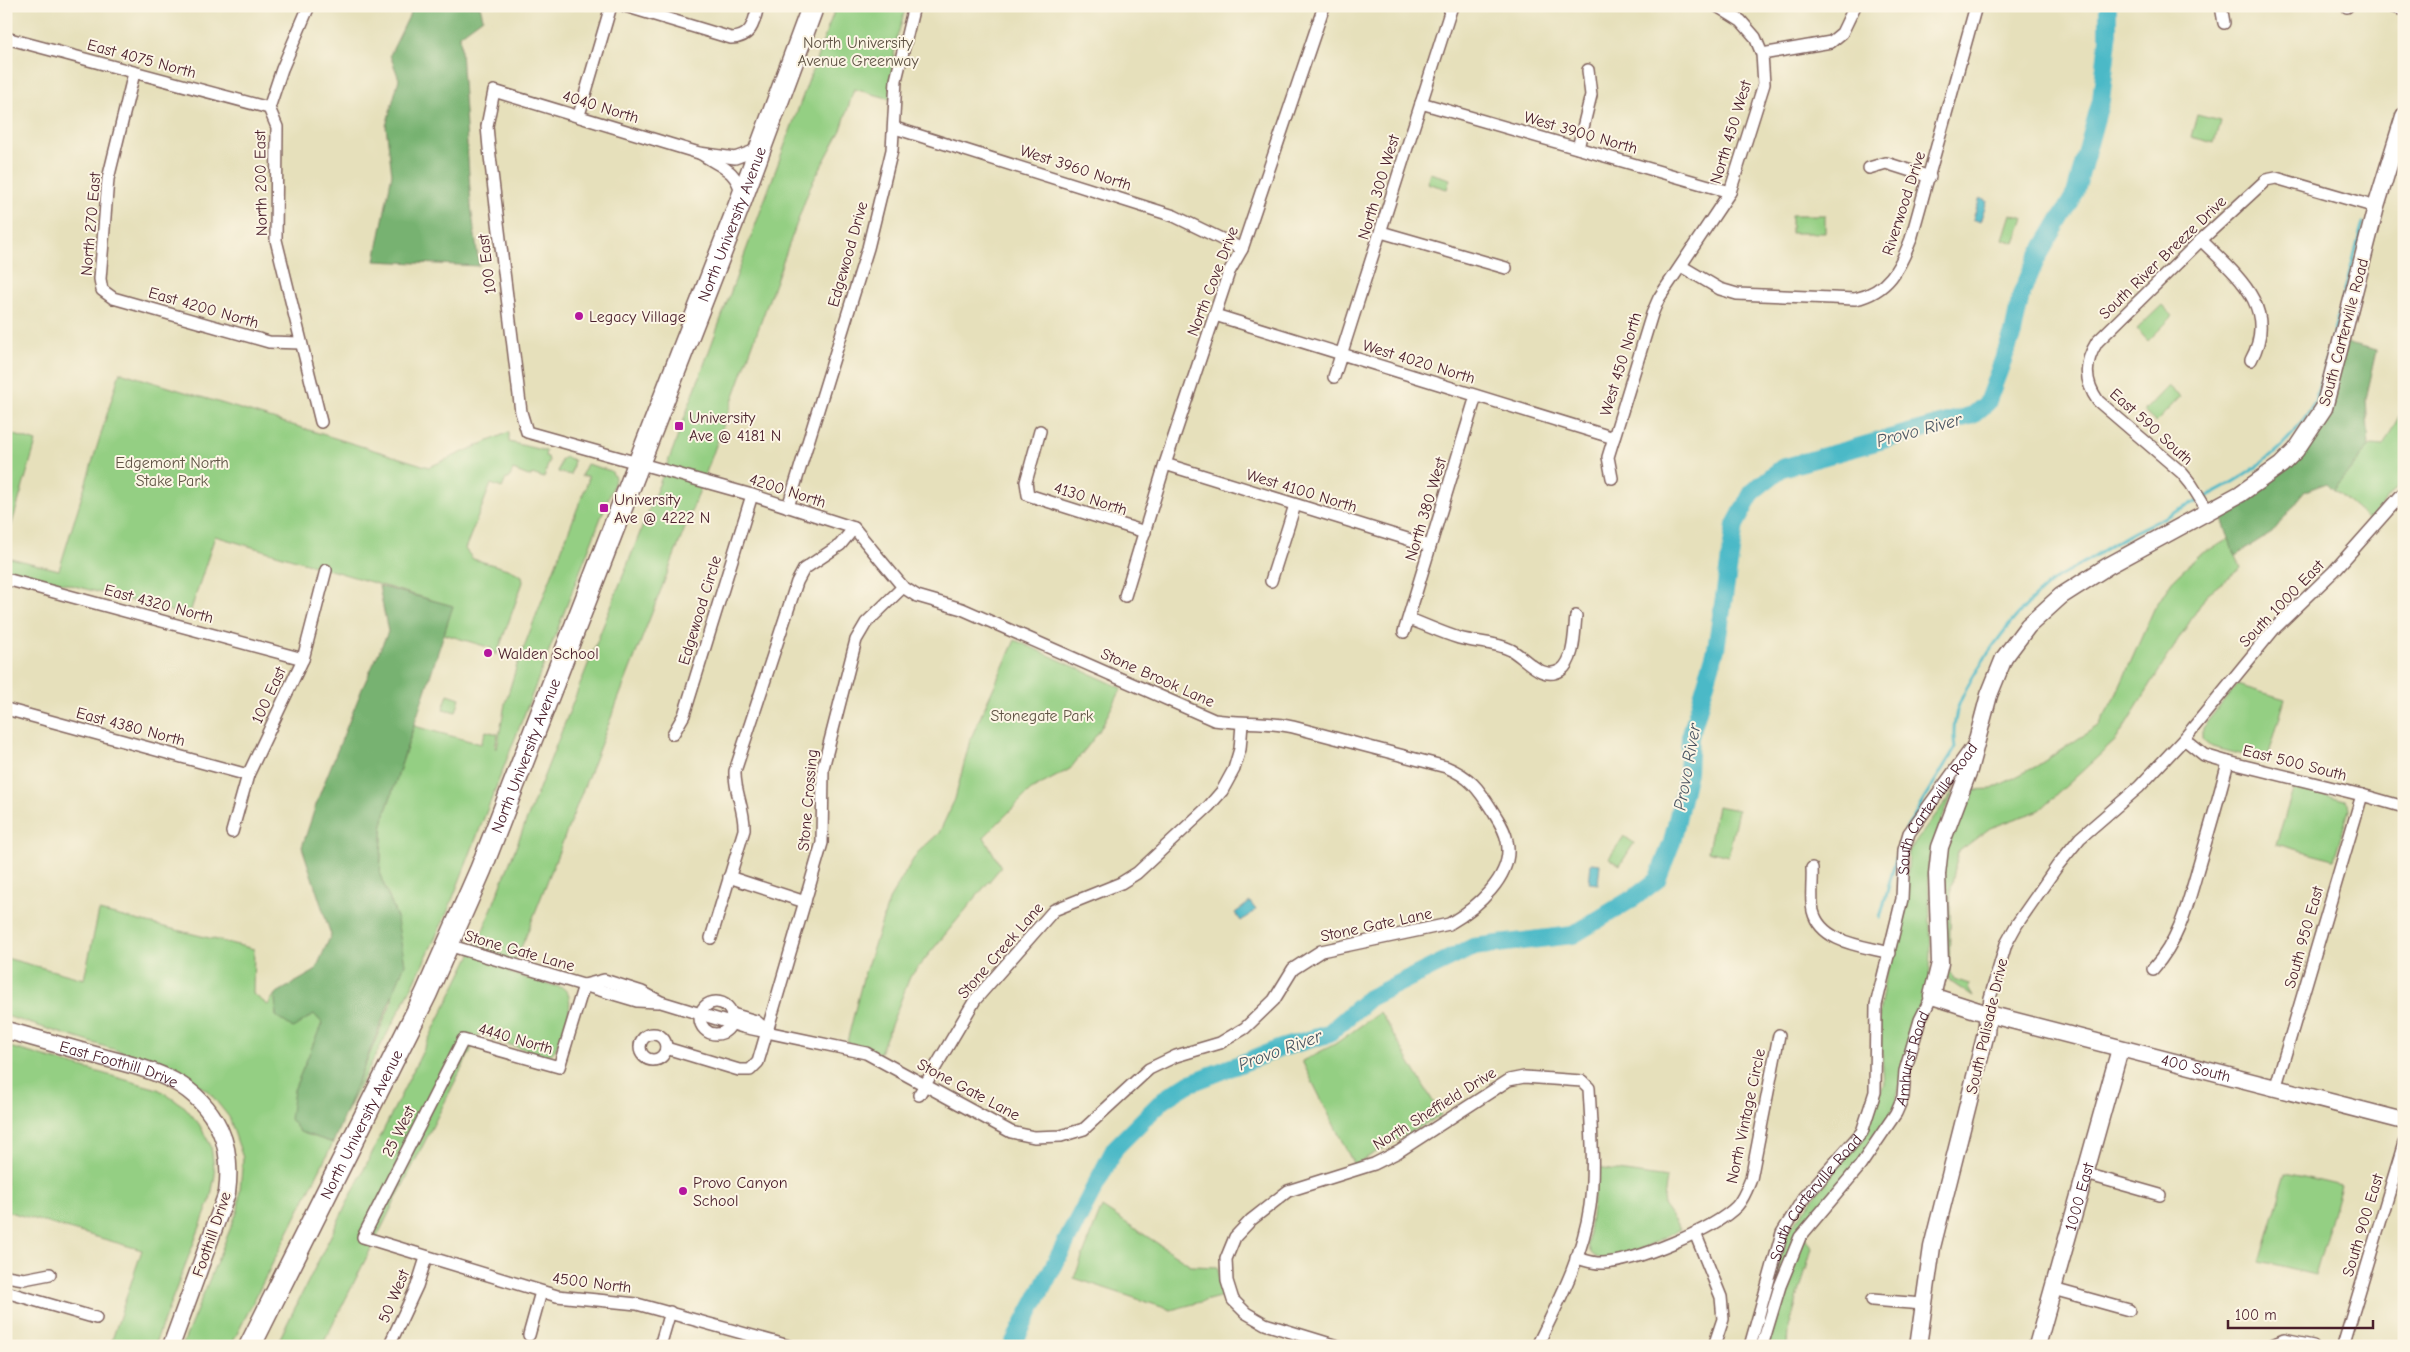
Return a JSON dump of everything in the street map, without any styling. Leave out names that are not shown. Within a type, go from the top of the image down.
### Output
[{"type":"highway","name":"North University Avenue","points":[[250,1346],[448,946],[503,816],[743,196],[813,6]]},
{"type":"street","name":"North 200 East","points":[[308,6],[269,108],[278,127],[276,240],[321,422]]},
{"type":"street","points":[[579,115],[611,6]]},
{"type":"street","points":[[625,6],[731,38],[747,34],[752,27],[757,11]]},
{"type":"street","name":"Edgewood Drive","points":[[788,506],[868,248],[892,150],[895,128],[896,80],[914,6]]},
{"type":"street","name":"North Cove Drive","points":[[1125,596],[1165,464],[1229,272],[1242,249],[1324,6]]},
{"type":"street","name":"North 300 West","points":[[1334,377],[1452,6]]},
{"type":"street","points":[[1717,6],[1747,26],[1755,37],[1762,54],[1831,42],[1842,33],[1855,6]]},
{"type":"street","name":"Riverwood Drive","points":[[1681,266],[1720,290],[1731,293],[1824,299],[1864,298],[1883,287],[1903,261],[1930,177],[1976,6]]},
{"type":"street","points":[[2221,6],[2224,23]]},
{"type":"street","points":[[2390,6],[2404,10]]},
{"type":"street","name":"East 4075 North","points":[[6,38],[269,108]]},
{"type":"street","name":"North 450 West","points":[[1681,266],[1730,192],[1764,84],[1762,54]]},
{"type":"street","points":[[1578,148],[1591,95],[1588,70]]},
{"type":"street","name":"North 270 East","points":[[102,290],[100,279],[108,179],[134,73]]},
{"type":"street","name":"4040 North","points":[[494,91],[579,115],[699,153],[735,158],[761,148]]},
{"type":"street","name":"100 East","points":[[494,91],[488,126],[489,148],[520,403],[527,432]]},
{"type":"street","name":"West 3900 North","points":[[1421,103],[1730,192]]},
{"type":"street","name":"South Carterville Road","points":[[1750,1346],[1782,1233],[1803,1199],[1862,1132],[1875,1092],[1876,1005],[1902,899],[1904,850],[1909,833],[1976,741],[1989,695],[2004,658],[2028,626],[2051,603],[2108,566],[2240,494],[2281,465],[2296,450],[2324,408],[2376,207],[2404,116]]},
{"type":"street","name":"West 3960 North","points":[[895,128],[1174,216],[1242,249]]},
{"type":"street","name":"4040 North","points":[[699,153],[730,170],[737,180],[743,196]]},
{"type":"street","points":[[1869,168],[1886,163],[1930,177]]},
{"type":"street","name":"South River Breeze Drive","points":[[2088,359],[2097,342],[2263,182],[2276,178],[2376,207]]},
{"type":"street","points":[[1381,232],[1506,268]]},
{"type":"street","points":[[2201,240],[2246,286],[2257,306],[2261,332],[2251,360]]},
{"type":"street","name":"West 450 North","points":[[1612,478],[1607,462],[1652,314],[1659,298],[1681,266]]},
{"type":"street","name":"East 4200 North","points":[[102,290],[113,298],[269,342],[301,344]]},
{"type":"street","name":"West 4020 North","points":[[1215,315],[1614,438]]},
{"type":"street","name":"East 590 South","points":[[2088,359],[2088,382],[2098,401],[2182,474],[2191,484],[2208,511]]},
{"type":"street","name":"North 380 West","points":[[1404,632],[1476,396]]},
{"type":"street","name":"4130 North","points":[[1040,431],[1026,482],[1028,495],[1145,532]]},
{"type":"street","name":"4200 North","points":[[527,432],[752,495],[854,528]]},
{"type":"street","name":"West 4100 North","points":[[1165,464],[1430,546]]},
{"type":"street","name":"South 1000 East","points":[[2184,738],[2274,630],[2334,571],[2404,492]]},
{"type":"street","name":"Edgewood Circle","points":[[672,734],[684,715],[752,495]]},
{"type":"street","points":[[1271,581],[1295,505]]},
{"type":"street","points":[[712,938],[744,830],[744,816],[734,783],[735,771],[800,574],[804,569],[840,545],[854,528],[903,586]]},
{"type":"street","name":"100 East","points":[[232,832],[248,775],[303,659],[326,570]]},
{"type":"street","name":"East 4320 North","points":[[6,579],[303,659]]},
{"type":"street","name":"Stone Brook Lane","points":[[903,586],[917,596],[962,609],[1214,720],[1242,724],[1273,723],[1293,726],[1446,767],[1462,774],[1478,788],[1503,827]]},
{"type":"street","name":"Stone Crossing","points":[[666,1048],[739,1070],[750,1070],[758,1062],[822,843],[824,760],[856,640],[866,624],[903,586]]},
{"type":"street","points":[[1409,619],[1462,639],[1504,647],[1516,652],[1536,669],[1549,674],[1560,671],[1567,663],[1576,616]]},
{"type":"street","name":"East 4380 North","points":[[6,709],[248,775]]},
{"type":"street","name":"Stone Creek Lane","points":[[919,1095],[975,1000],[1054,910],[1121,884],[1137,873],[1209,806],[1222,791],[1234,769],[1240,749],[1242,724]]},
{"type":"street","name":"East 500 South","points":[[2184,738],[2204,755],[2404,807]]},
{"type":"street","name":"South Palisade Drive","points":[[1918,1346],[1932,1247],[1986,1033],[1990,998],[2006,944],[2017,924],[2058,865],[2080,838],[2128,798],[2184,738]]},
{"type":"street","name":"Amhurst Road","points":[[1762,1346],[1780,1286],[1800,1237],[1860,1166],[1896,1114],[1903,1096],[1905,1071],[1920,1020],[1932,996],[1940,963],[1937,874],[1940,847],[1969,770],[1976,741]]},
{"type":"street","points":[[2153,969],[2171,946],[2182,924],[2220,797],[2228,762]]},
{"type":"street","name":"South 950 East","points":[[2275,1089],[2362,795]]},
{"type":"street","name":"Stone Gate Lane","points":[[448,946],[637,1001],[661,1002],[702,1014],[704,1006],[712,1002],[727,1006],[730,1018],[768,1031],[866,1054],[925,1084],[1011,1132],[1034,1137],[1060,1136],[1084,1129],[1148,1069],[1176,1056],[1220,1043],[1245,1028],[1274,1000],[1293,969],[1306,959],[1321,951],[1449,924],[1468,913],[1502,874],[1508,843],[1503,827]]},
{"type":"street","points":[[1812,868],[1813,912],[1820,926],[1839,940],[1890,953]]},
{"type":"street","points":[[729,877],[805,902]]},
{"type":"street","name":"4440 North","points":[[463,1040],[559,1067],[584,985]]},
{"type":"street","name":"400 South","points":[[1932,996],[1988,1014],[2120,1049],[2404,1121]]},
{"type":"street","points":[[702,1014],[700,1022],[703,1030],[718,1035],[727,1030],[730,1018]]},
{"type":"street","name":"East Foothill Drive","points":[[6,1030],[148,1069],[172,1079],[198,1097],[215,1120]]},
{"type":"street","name":"North Vintage Circle","points":[[1576,1258],[1600,1264],[1613,1262],[1695,1233],[1726,1216],[1738,1205],[1746,1193],[1751,1179],[1778,1035]]},
{"type":"street","name":"25 West","points":[[363,1237],[463,1040]]},
{"type":"street","name":"1000 East","points":[[2037,1346],[2120,1049]]},
{"type":"street","name":"North Sheffield Drive","points":[[1337,1346],[1265,1324],[1246,1313],[1233,1300],[1227,1281],[1226,1259],[1235,1237],[1252,1220],[1288,1191],[1374,1164],[1390,1156],[1509,1080],[1524,1077],[1582,1081],[1589,1088],[1592,1160],[1590,1206],[1576,1258]]},
{"type":"street","name":"Foothill Drive","points":[[171,1346],[227,1193],[229,1177],[228,1152],[215,1120]]},
{"type":"street","name":"South 900 East","points":[[2343,1346],[2404,1143]]},
{"type":"street","points":[[2086,1174],[2160,1196]]},
{"type":"street","points":[[1695,1233],[1721,1296],[1723,1319],[1714,1346]]},
{"type":"street","name":"4500 North","points":[[363,1237],[541,1292],[557,1296],[637,1304],[789,1346]]},
{"type":"street","name":"50 West","points":[[389,1346],[417,1286],[426,1258]]},
{"type":"street","points":[[1537,1346],[1576,1258]]},
{"type":"street","points":[[6,1276],[24,1279],[50,1274]]},
{"type":"street","points":[[2053,1289],[2129,1310]]},
{"type":"street","points":[[6,1292],[96,1318]]},
{"type":"street","points":[[529,1335],[541,1292]]},
{"type":"street","points":[[1872,1300],[1923,1304]]},
{"type":"street","points":[[660,1346],[670,1312]]},
{"type":"street","points":[[2270,1346],[2284,1340],[2313,1346]]},
{"type":"green space","points":[[414,6],[480,6],[483,18],[460,35],[471,206],[479,266],[375,261],[392,174],[386,126],[399,79],[390,55]]},
{"type":"green space","name":"North University Avenue Greenway","points":[[836,6],[906,6],[895,45],[891,99],[854,89],[841,130],[810,187],[699,492],[524,941],[509,973],[563,988],[568,993],[570,1000],[568,1016],[557,1046],[552,1054],[543,1055],[494,1040],[480,1032],[322,1346],[276,1346],[484,928],[673,449]]},
{"type":"green space","points":[[2197,115],[2220,121],[2214,143],[2191,137]]},
{"type":"green space","points":[[1430,173],[1450,179],[1447,189],[1427,183]]},
{"type":"green space","points":[[2011,214],[2024,218],[2015,243],[2003,239]]},
{"type":"green space","points":[[1791,215],[1825,215],[1825,233],[1791,233]]},
{"type":"green space","points":[[2162,305],[2173,316],[2148,341],[2137,329]]},
{"type":"green space","points":[[2345,342],[2377,350],[2366,399],[2369,447],[2334,490],[2327,483],[2305,491],[2272,533],[2235,556],[2219,510],[2294,461]]},
{"type":"green space","name":"Edgemont North Stake Park","points":[[120,372],[429,467],[509,432],[509,442],[546,451],[545,456],[548,457],[549,461],[544,478],[532,474],[531,477],[513,470],[502,488],[491,484],[465,549],[473,559],[511,570],[522,576],[523,582],[497,654],[494,654],[491,648],[444,634],[452,606],[215,536],[189,616],[6,568],[6,557],[59,570]]},
{"type":"green space","points":[[2168,386],[2180,397],[2156,422],[2144,411]]},
{"type":"green space","points":[[2404,407],[2404,479],[2369,520],[2334,490],[2371,445],[2383,446]]},
{"type":"green space","points":[[6,432],[36,442],[11,527],[6,526]]},
{"type":"green space","points":[[565,457],[574,460],[571,475],[558,472],[561,460]]},
{"type":"green space","points":[[587,464],[611,471],[615,477],[614,484],[447,913],[413,985],[344,1115],[392,1001],[396,915],[380,875],[383,820],[414,726],[481,744],[486,731],[498,734],[495,748],[497,748],[505,704],[517,665],[588,481],[588,476],[581,476]]},
{"type":"green space","points":[[2229,539],[2241,568],[2207,594],[2116,740],[2040,810],[1990,828],[1958,852],[1951,889],[1949,969],[1954,979],[1969,984],[1968,988],[1973,997],[1951,982],[1947,976],[1941,872],[1950,836],[1969,790],[1992,789],[2037,766],[2099,725],[2117,693],[2154,609],[2172,581],[2198,556]]},
{"type":"green space","points":[[379,586],[453,606],[383,820],[380,875],[396,915],[405,964],[333,1143],[300,1132],[290,1119],[294,1090],[322,1023],[314,1014],[293,1028],[276,1016],[275,994],[315,971],[331,935],[302,847],[319,796],[362,689],[388,632]]},
{"type":"green space","name":"Stonegate Park","points":[[1015,640],[1122,688],[1098,733],[1070,769],[1031,790],[984,837],[1001,867],[910,977],[880,1053],[847,1042],[863,978],[890,898],[917,853],[939,833],[955,799],[970,740]]},
{"type":"green space","points":[[2237,685],[2285,699],[2267,761],[2212,747],[2202,739],[2202,728]]},
{"type":"green space","points":[[448,694],[460,698],[456,712],[443,709]]},
{"type":"green space","points":[[2294,787],[2345,800],[2348,804],[2349,810],[2334,859],[2276,844]]},
{"type":"green space","points":[[1954,790],[1936,835],[1928,864],[1931,954],[1929,981],[1893,1110],[1868,1150],[1801,1231],[1812,1248],[1788,1331],[1787,1346],[1755,1346],[1786,1234],[1867,1129],[1884,1083],[1879,1015],[1885,978],[1898,938],[1906,900],[1909,851]]},
{"type":"green space","points":[[1717,806],[1738,810],[1728,856],[1708,851]]},
{"type":"green space","points":[[1624,836],[1634,843],[1620,865],[1609,858]]},
{"type":"green space","points":[[99,911],[254,949],[253,994],[268,1005],[275,994],[276,1016],[314,1014],[323,1023],[294,1090],[300,1132],[333,1143],[231,1346],[182,1346],[238,1210],[243,1158],[229,1117],[209,1092],[174,1068],[6,1016],[6,958],[84,979]]},
{"type":"green space","points":[[1380,1012],[1441,1115],[1354,1165],[1302,1061],[1335,1044]]},
{"type":"green space","points":[[6,1046],[158,1089],[185,1107],[199,1124],[211,1146],[215,1175],[210,1201],[154,1346],[110,1346],[142,1250],[6,1211]]},
{"type":"green space","points":[[1597,1168],[1667,1178],[1663,1205],[1680,1229],[1626,1255],[1599,1258],[1591,1252],[1588,1239]]},
{"type":"green space","points":[[2286,1173],[2341,1186],[2315,1275],[2260,1262]]},
{"type":"green space","points":[[1102,1207],[1192,1266],[1218,1267],[1219,1286],[1223,1296],[1171,1310],[1074,1278]]},
{"type":"water","points":[[1980,198],[1987,201],[1980,222],[1973,219]]},
{"type":"water","points":[[1591,863],[1600,864],[1598,884],[1589,883]]},
{"type":"water","points":[[1250,902],[1256,910],[1241,921],[1235,913]]},
{"type":"waterway","name":"Provo River","points":[[1012,1346],[1115,1148],[1164,1099],[1188,1084],[1281,1048],[1328,1034],[1369,998],[1473,947],[1573,935],[1635,897],[1657,880],[1672,842],[1688,772],[1690,737],[1716,649],[1735,525],[1753,491],[1782,468],[1973,415],[1987,403],[2013,333],[2021,295],[2036,260],[2075,194],[2101,100],[2108,39],[2108,6]]},
{"type":"waterway","points":[[1906,829],[1955,748],[1954,725],[1959,705],[1967,687],[1994,644],[2030,602],[2050,583],[2121,539],[2236,481],[2280,447],[2299,426],[2315,401],[2363,223]]},
{"type":"waterway","points":[[1880,918],[1900,844]]},
{"type":"place","name":"Legacy Village","points":[[579,316]]},
{"type":"place","name":"University Ave @ 4181 N","points":[[679,426]]},
{"type":"place","name":"University Ave @ 4222 N","points":[[604,508]]},
{"type":"place","name":"Walden School","points":[[488,653]]},
{"type":"place","name":"Provo Canyon School","points":[[683,1191]]}]
